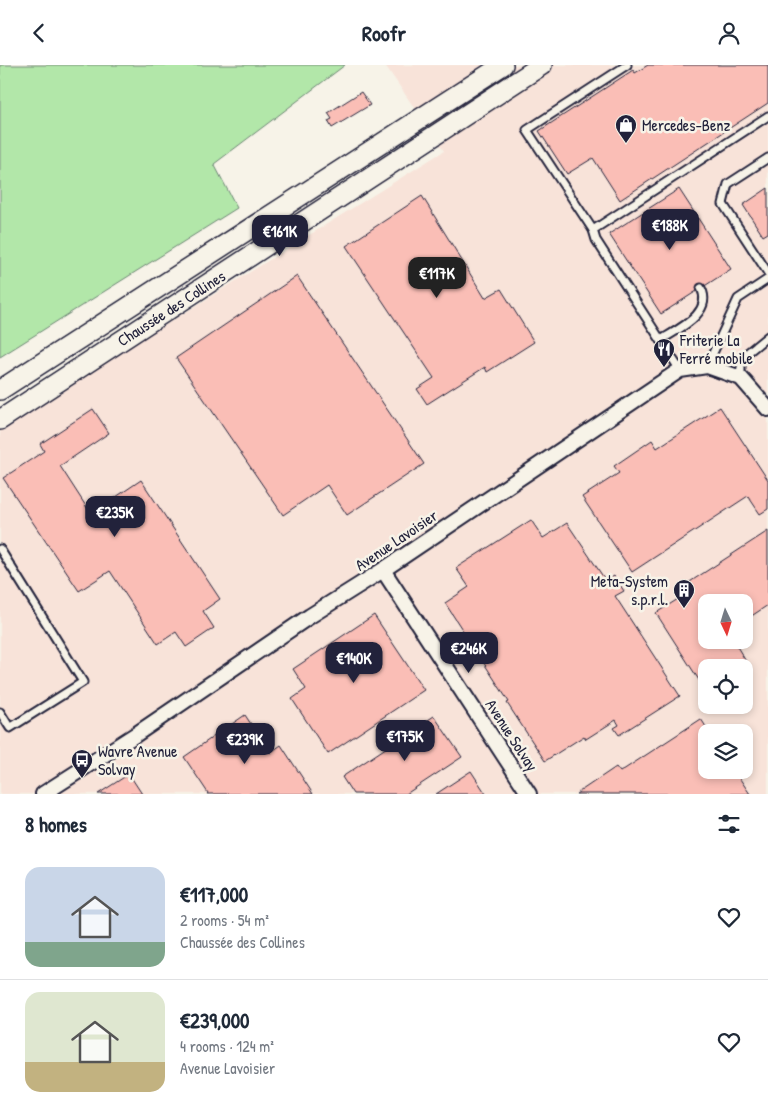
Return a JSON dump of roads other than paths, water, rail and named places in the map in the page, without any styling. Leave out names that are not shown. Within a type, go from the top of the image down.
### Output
[{"type":"main road","name":"Chaussée des Collines","points":[[0,390],[504,65]]},
{"type":"main road","name":"Chaussée des Collines","points":[[0,419],[542,65]]},
{"type":"street","name":"Avenue Lavoisier","points":[[43,794],[310,616],[384,570],[680,371],[707,366],[741,378],[768,409]]},
{"type":"street","name":"Avenue Solvay","points":[[384,570],[530,794]]},
{"type":"lane","points":[[627,65],[527,130],[593,230],[596,240],[680,371]]},
{"type":"lane","points":[[593,230],[768,116]]},
{"type":"lane","points":[[768,157],[728,184],[723,204],[768,273]]},
{"type":"lane","points":[[707,366],[738,299],[768,279]]},
{"type":"lane","points":[[661,340],[686,325],[701,311],[703,301],[701,288]]},
{"type":"lane","points":[[741,378],[741,358],[768,336]]},
{"type":"lane","points":[[0,549],[83,682],[10,728],[3,724],[0,712]]},
{"type":"place","name":"Mercedes-Benz","points":[[626,144]]},
{"type":"place","name":"Friterie La Ferré mobile","points":[[664,368]]},
{"type":"place","name":"Meta-System s.p.r.l.","points":[[684,609]]},
{"type":"place","name":"Wavre Avenue Solvay","points":[[82,779]]}]
